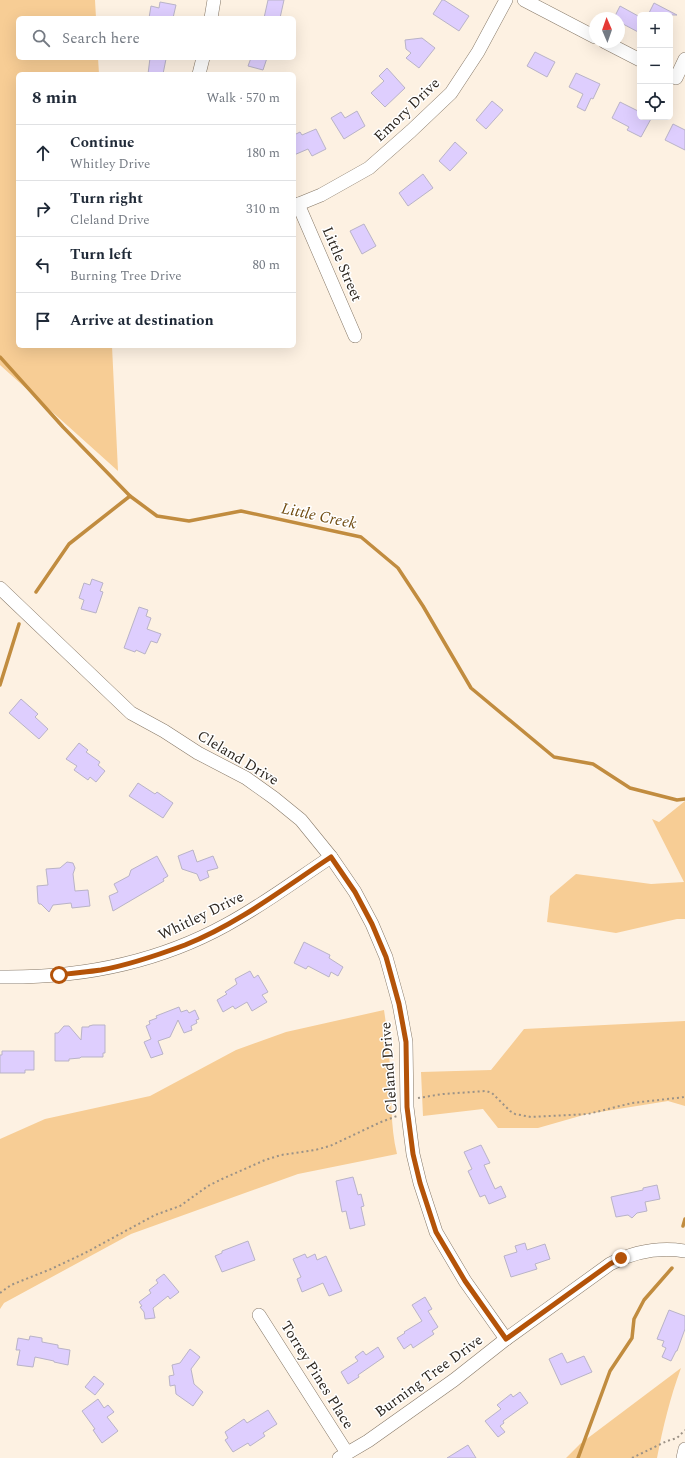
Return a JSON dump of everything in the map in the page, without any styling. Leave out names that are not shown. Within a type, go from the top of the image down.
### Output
[{"type":"street","points":[[211,16],[214,0]]},
{"type":"street","name":"Emory Drive","points":[[296,205],[321,195],[369,168],[412,131],[451,93],[478,52],[506,0]]},
{"type":"street","points":[[524,0],[589,34]]},
{"type":"street","points":[[617,48],[637,58]]},
{"type":"street","points":[[677,79],[685,59]]},
{"type":"street","points":[[200,72],[202,60]]},
{"type":"street","name":"Little Street","points":[[296,205],[355,336]]},
{"type":"street","name":"Cleland Drive","points":[[0,588],[131,713],[164,731],[198,753],[246,778],[274,798],[300,820],[331,857],[355,892],[372,924],[386,957],[399,1004],[406,1042],[407,1107],[413,1154],[420,1183],[436,1232],[465,1281],[506,1339]]},
{"type":"street","name":"Whitley Drive","points":[[0,978],[59,975],[102,970],[144,959],[186,944],[226,925],[255,908],[331,857]]},
{"type":"street","name":"Burning Tree Drive","points":[[343,1456],[368,1441],[454,1380],[506,1339],[610,1264],[625,1256],[661,1250],[685,1251]]},
{"type":"street","name":"Torrey Pines Place","points":[[259,1315],[343,1456]]},
{"type":"street","points":[[683,1458],[685,1449]]},
{"type":"path","points":[[414,1099],[443,1094],[486,1091],[492,1093],[510,1112],[531,1117],[588,1114],[632,1102],[685,1097]]},
{"type":"path","points":[[0,1293],[11,1285],[57,1266],[141,1222],[180,1206],[222,1178],[281,1155],[330,1146],[381,1122],[400,1116]]},
{"type":"path","points":[[632,1458],[667,1441],[677,1438],[685,1430]]},
{"type":"shaded area","points":[[0,0],[95,0],[96,16],[16,16],[16,60],[98,60],[99,72],[16,72],[16,348],[112,348],[118,471],[0,365]]},
{"type":"shaded area","points":[[685,801],[685,919],[677,919],[616,933],[547,922],[550,896],[576,874],[651,884],[684,882],[652,819],[659,822]]},
{"type":"shaded area","points":[[384,1010],[391,1080],[392,1122],[397,1154],[298,1174],[131,1234],[4,1303],[0,1309],[0,1139],[45,1119],[150,1096],[236,1050],[286,1032]]},
{"type":"shaded area","points":[[685,1021],[685,1106],[668,1101],[587,1114],[538,1128],[498,1128],[483,1109],[423,1116],[421,1072],[491,1070],[524,1029]]},
{"type":"shaded area","points":[[681,1368],[673,1390],[657,1458],[566,1458],[580,1444]]},
{"type":"building","points":[[268,0],[284,0],[280,16],[264,16]]},
{"type":"building","points":[[442,0],[469,16],[459,31],[433,14]]},
{"type":"building","points":[[160,2],[176,5],[173,16],[149,16],[151,6],[159,8]]},
{"type":"building","points":[[654,3],[671,12],[650,12]]},
{"type":"building","points":[[620,6],[637,15],[637,31],[625,25],[625,12],[617,12]]},
{"type":"building","points":[[422,38],[435,48],[419,68],[406,58],[411,53],[406,49],[405,40]]},
{"type":"building","points":[[535,52],[555,62],[547,77],[527,66]]},
{"type":"building","points":[[150,60],[166,60],[163,72],[148,72]]},
{"type":"building","points":[[250,60],[266,60],[263,70],[248,66]]},
{"type":"building","points":[[387,68],[405,88],[385,107],[371,93],[384,81],[379,76]]},
{"type":"building","points":[[576,73],[600,84],[585,111],[577,107],[583,94],[569,87]]},
{"type":"building","points":[[492,101],[503,110],[486,129],[476,120]]},
{"type":"building","points":[[620,102],[637,110],[637,120],[650,120],[641,137],[627,130],[629,127],[612,118]]},
{"type":"building","points":[[357,111],[365,126],[344,139],[331,118],[341,112],[345,118]]},
{"type":"building","points":[[673,124],[685,130],[685,150],[665,140]]},
{"type":"building","points":[[316,129],[326,149],[312,156],[308,149],[296,154],[296,134],[300,132],[302,135]]},
{"type":"building","points":[[455,142],[467,153],[450,171],[439,161]]},
{"type":"building","points":[[423,174],[433,188],[408,206],[399,193]]},
{"type":"building","points":[[364,224],[376,246],[362,254],[350,231]]},
{"type":"building","points":[[92,579],[103,583],[100,591],[103,592],[96,613],[81,609],[84,600],[79,598],[84,583],[90,585]]},
{"type":"building","points":[[139,607],[148,610],[146,616],[151,618],[147,629],[161,634],[157,643],[151,641],[145,654],[136,650],[135,652],[124,648]]},
{"type":"building","points":[[21,699],[38,714],[35,717],[48,729],[39,739],[9,713]]},
{"type":"building","points":[[79,743],[88,750],[86,752],[100,762],[98,765],[105,771],[96,782],[90,777],[88,780],[74,770],[77,766],[66,759]]},
{"type":"building","points":[[138,783],[155,794],[157,792],[173,803],[163,818],[129,796]]},
{"type":"building","points":[[193,850],[197,862],[213,856],[218,868],[207,871],[209,877],[200,881],[197,874],[182,869],[178,856]]},
{"type":"building","points":[[157,856],[168,876],[163,879],[164,881],[113,911],[109,896],[118,892],[114,884],[129,876],[131,870]]},
{"type":"building","points":[[67,862],[73,863],[75,868],[73,874],[75,891],[88,890],[90,906],[72,908],[71,903],[53,905],[49,912],[38,902],[37,886],[48,885],[46,869],[60,868]]},
{"type":"building","points":[[304,942],[330,955],[329,958],[343,967],[338,976],[331,972],[329,977],[308,966],[306,969],[294,963]]},
{"type":"building","points":[[250,971],[254,978],[258,975],[268,992],[262,995],[267,1002],[252,1011],[247,1002],[235,1009],[233,1006],[223,1012],[217,1000],[227,994],[225,992],[237,984],[235,979]]},
{"type":"building","points":[[179,1007],[181,1012],[187,1010],[189,1013],[195,1010],[199,1019],[196,1020],[197,1023],[191,1026],[192,1030],[184,1033],[178,1020],[170,1037],[158,1041],[163,1054],[151,1058],[144,1042],[151,1039],[146,1026],[150,1024],[149,1021],[157,1018],[156,1016]]},
{"type":"building","points":[[93,1025],[105,1025],[105,1053],[103,1053],[103,1057],[81,1057],[69,1059],[69,1061],[55,1061],[55,1033],[58,1033],[64,1026],[69,1026],[81,1040],[82,1027],[89,1027]]},
{"type":"building","points":[[2,1051],[34,1051],[34,1070],[25,1070],[25,1073],[0,1073],[0,1055],[2,1055]]},
{"type":"building","points":[[481,1145],[490,1163],[484,1165],[495,1189],[501,1186],[506,1197],[489,1204],[485,1195],[480,1197],[468,1171],[472,1169],[464,1152]]},
{"type":"building","points":[[353,1177],[358,1195],[361,1194],[364,1206],[361,1207],[365,1225],[350,1229],[346,1211],[342,1212],[336,1181]]},
{"type":"building","points":[[657,1185],[660,1199],[645,1202],[647,1211],[637,1213],[632,1218],[628,1215],[616,1217],[611,1197],[643,1190],[643,1188]]},
{"type":"building","points":[[248,1241],[255,1260],[222,1272],[215,1256],[222,1253],[222,1251]]},
{"type":"building","points":[[525,1243],[527,1250],[545,1244],[550,1259],[535,1264],[537,1269],[511,1277],[504,1256],[517,1252],[515,1246]]},
{"type":"building","points":[[305,1254],[307,1258],[315,1254],[317,1260],[326,1256],[342,1291],[329,1296],[323,1283],[302,1292],[297,1279],[301,1277],[293,1259]]},
{"type":"building","points":[[164,1274],[179,1292],[170,1299],[168,1296],[153,1308],[155,1318],[145,1319],[144,1312],[140,1307],[142,1306],[139,1302],[151,1293],[149,1290],[158,1283],[156,1280]]},
{"type":"building","points":[[425,1297],[432,1309],[428,1311],[438,1327],[432,1331],[434,1334],[413,1348],[411,1344],[404,1349],[397,1338],[422,1321],[412,1305]]},
{"type":"building","points":[[669,1310],[685,1316],[685,1329],[677,1351],[671,1361],[662,1357],[666,1348],[662,1346],[664,1341],[657,1339]]},
{"type":"building","points":[[30,1336],[42,1338],[42,1342],[58,1345],[58,1348],[70,1350],[68,1365],[35,1357],[33,1367],[17,1365],[20,1350],[16,1350],[18,1338],[29,1340]]},
{"type":"building","points":[[378,1347],[384,1357],[358,1375],[359,1377],[348,1384],[341,1372],[358,1361],[355,1357],[363,1351],[366,1355]]},
{"type":"building","points":[[190,1349],[200,1357],[191,1369],[194,1384],[203,1392],[193,1406],[176,1394],[175,1385],[170,1386],[169,1376],[174,1375],[172,1365],[180,1363]]},
{"type":"building","points":[[562,1353],[567,1363],[584,1356],[592,1372],[561,1385],[549,1359]]},
{"type":"building","points":[[94,1376],[104,1384],[95,1395],[85,1387]]},
{"type":"building","points":[[520,1392],[528,1403],[503,1421],[504,1423],[500,1426],[505,1432],[498,1437],[485,1421],[501,1409],[497,1405],[511,1394],[513,1397]]},
{"type":"building","points":[[98,1399],[104,1408],[108,1405],[114,1412],[107,1417],[118,1431],[102,1443],[93,1430],[95,1429],[82,1411]]},
{"type":"building","points":[[268,1410],[277,1424],[263,1433],[265,1436],[250,1446],[248,1443],[233,1452],[225,1440],[228,1438],[225,1432],[244,1419],[247,1423]]},
{"type":"building","points":[[468,1445],[476,1458],[447,1458]]},
{"type":"waterway","name":"Little Creek","points":[[0,357],[63,427],[130,496],[157,516],[189,521],[241,511],[361,537],[398,568],[423,606],[471,688],[554,757],[593,764],[630,788],[677,800],[685,799]]},
{"type":"waterway","points":[[36,592],[69,544],[130,496]]},
{"type":"waterway","points":[[0,685],[19,624]]},
{"type":"waterway","points":[[683,1226],[685,1219]]},
{"type":"waterway","points":[[578,1458],[610,1371],[632,1338],[634,1319],[644,1300],[672,1268]]},
{"type":"route","points":[[59,975],[102,970],[144,959],[186,944],[226,925],[255,908],[331,857],[355,892],[372,924],[386,957],[399,1004],[406,1042],[407,1107],[413,1154],[420,1183],[436,1232],[485,1311],[506,1339],[610,1264],[621,1258]]}]
